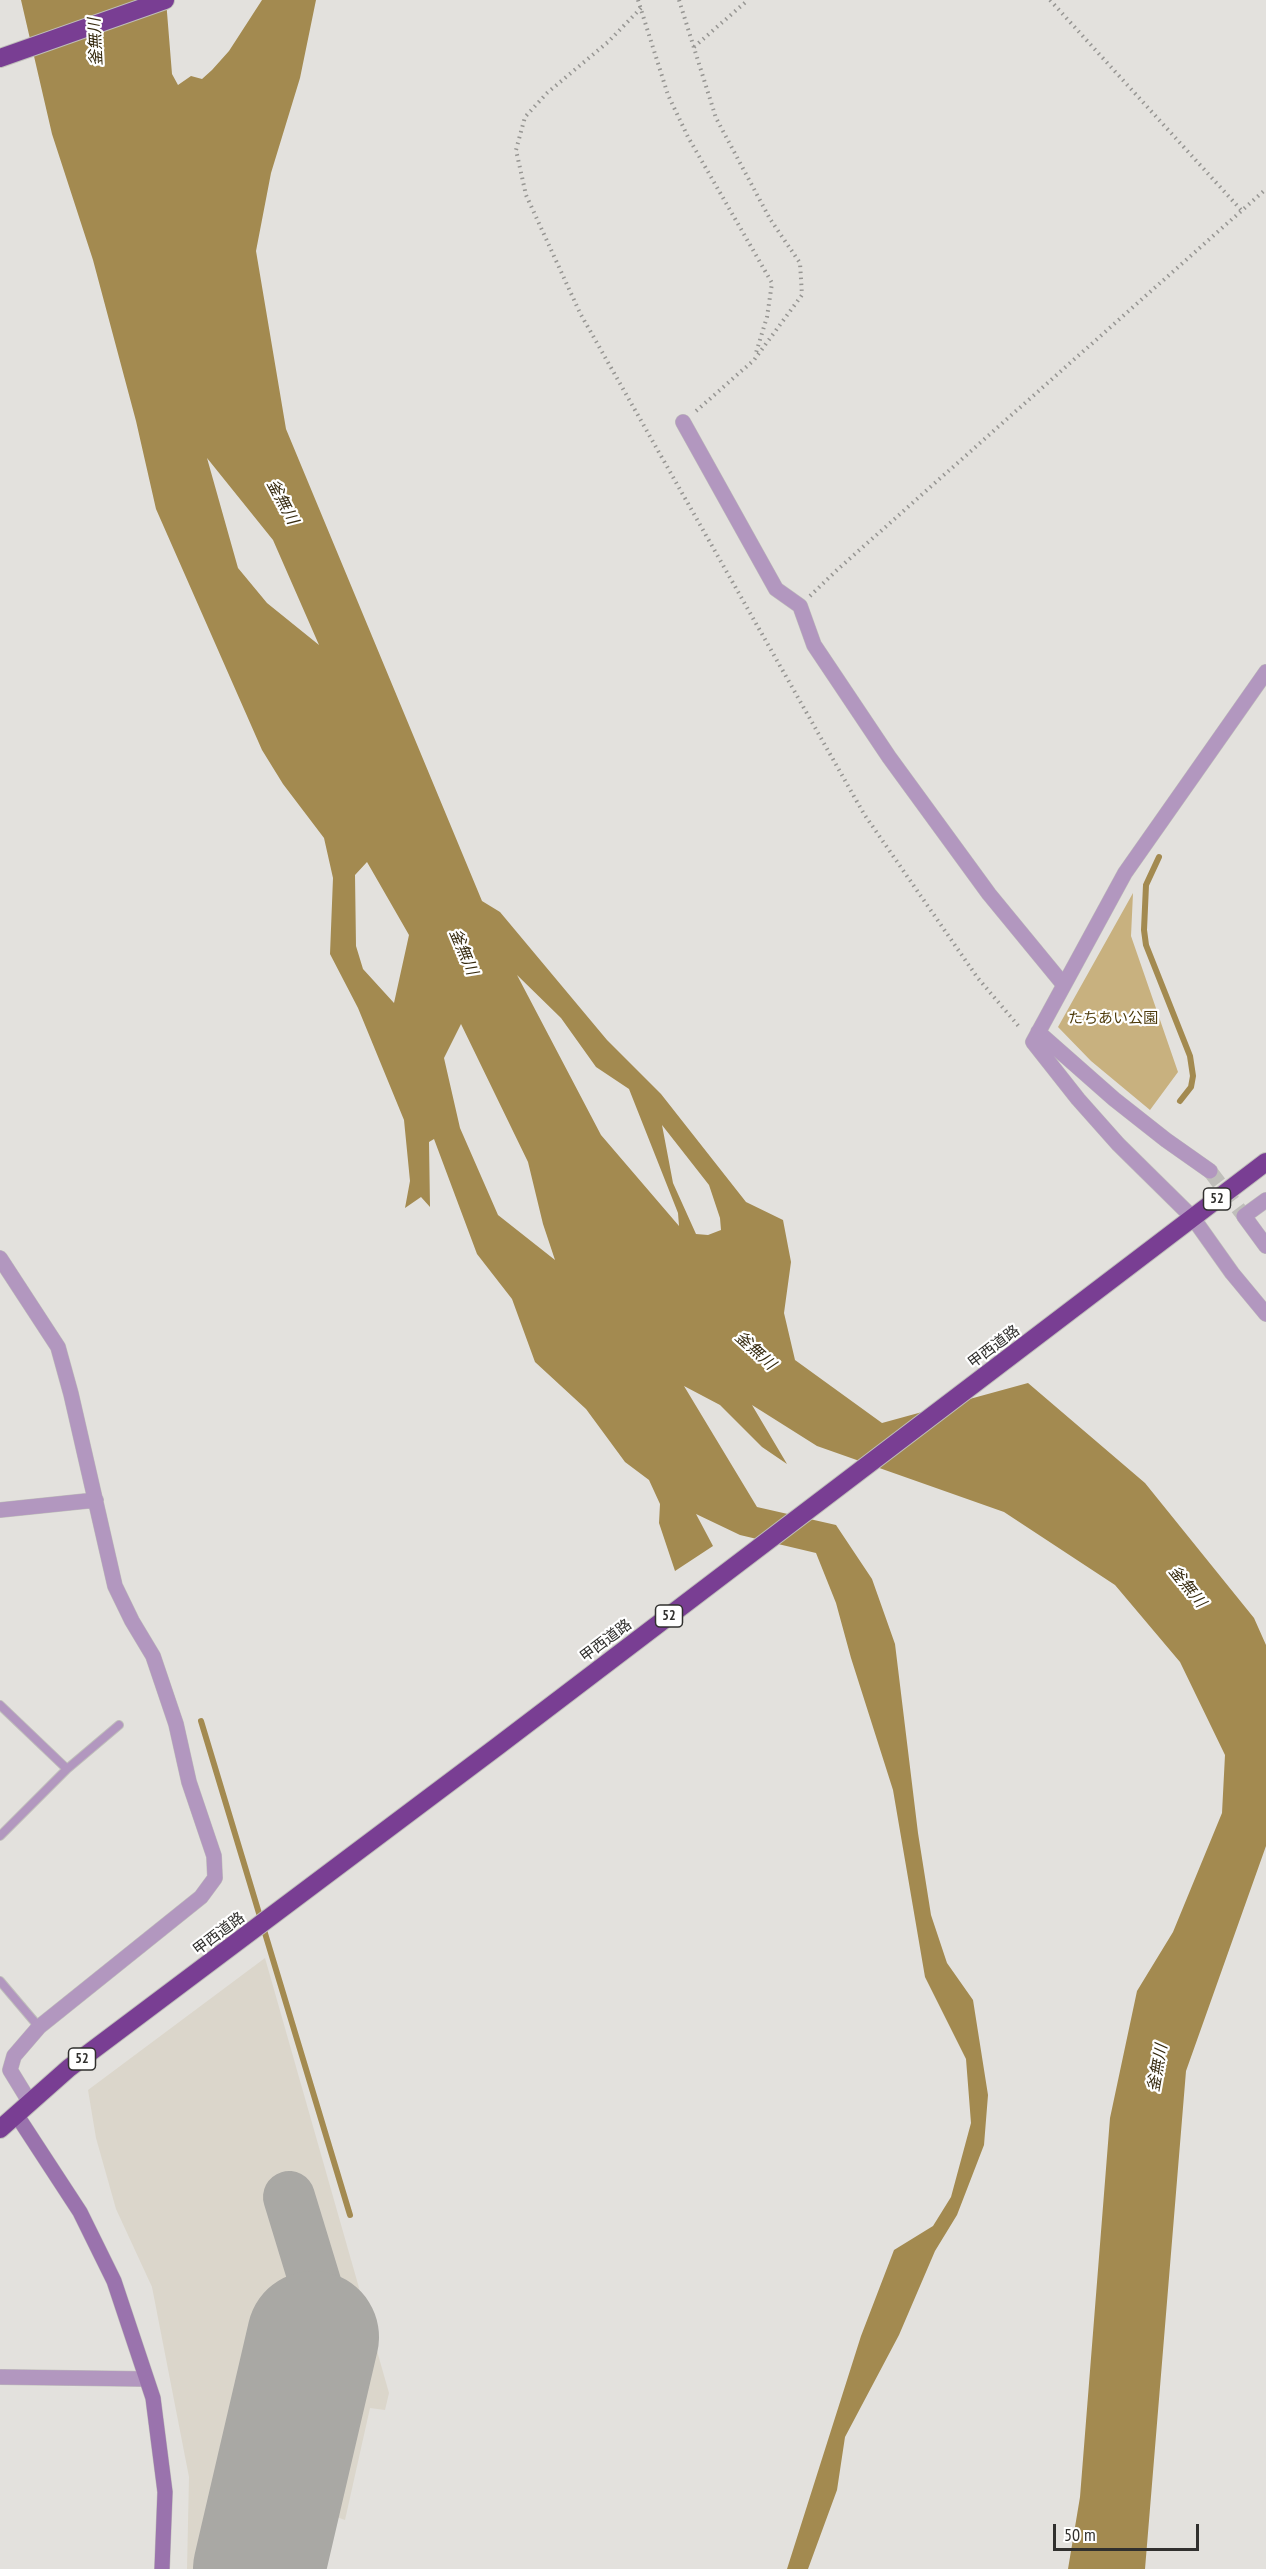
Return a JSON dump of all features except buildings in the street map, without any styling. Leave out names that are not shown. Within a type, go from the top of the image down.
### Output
[{"type":"highway","points":[[0,58],[165,0]]},
{"type":"highway","name":"甲西道路","points":[[0,2129],[69,2068],[1266,1162]]},
{"type":"street","points":[[683,422],[776,589],[800,606],[814,645],[889,757],[989,894],[1063,984]]},
{"type":"street","points":[[1266,672],[1125,873],[1033,1042],[1078,1099],[1118,1144],[1193,1218],[1232,1273],[1266,1314]]},
{"type":"street","points":[[1038,1032],[1114,1099],[1209,1171]]},
{"type":"street","points":[[1266,1200],[1244,1216],[1266,1246]]},
{"type":"street","points":[[0,1258],[58,1347],[115,1586],[153,1656],[176,1724],[189,1782],[214,1856],[215,1878],[201,1897],[39,2027],[14,2056],[10,2070],[29,2101]]},
{"type":"street","points":[[0,1510],[96,1500]]},
{"type":"street","points":[[16,2114],[80,2212],[109,2271],[153,2398],[161,2446],[165,2492],[162,2569]]},
{"type":"street","points":[[0,2377],[146,2379]]},
{"type":"lane","points":[[0,1705],[67,1769]]},
{"type":"lane","points":[[0,1836],[67,1769],[119,1725]]},
{"type":"lane","points":[[0,1981],[39,2027]]},
{"type":"path","points":[[638,0],[668,95],[688,137],[772,283],[767,317],[754,360]]},
{"type":"path","points":[[679,0],[716,118],[770,219],[800,263],[802,294],[754,360],[683,422]]},
{"type":"path","points":[[694,47],[747,0]]},
{"type":"path","points":[[1050,0],[1242,211]]},
{"type":"path","points":[[800,606],[837,570],[1266,189]]},
{"type":"shaded area","points":[[265,1958],[389,2393],[385,2410],[370,2408],[345,2520],[334,2516],[322,2569],[187,2569],[189,2477],[152,2287],[116,2209],[96,2138],[88,2090]]},
{"type":"green space","name":"たちあい公園","points":[[1133,893],[1131,936],[1178,1072],[1150,1110],[1091,1061],[1058,1027]]},
{"type":"water","name":"釜無川","points":[[21,0],[166,0],[172,74],[178,85],[191,76],[202,79],[212,70],[229,51],[262,0],[316,0],[300,78],[271,173],[256,251],[286,429],[482,901],[500,912],[607,1040],[661,1094],[746,1202],[783,1220],[791,1262],[784,1313],[795,1360],[882,1423],[1028,1383],[1145,1483],[1254,1618],[1266,1645],[1266,1846],[1186,2071],[1145,2569],[1068,2569],[1080,2497],[1110,2118],[1137,1991],[1173,1932],[1222,1813],[1225,1755],[1180,1662],[1115,1585],[1004,1512],[817,1446],[752,1405],[787,1464],[762,1447],[720,1405],[684,1386],[757,1507],[836,1525],[872,1579],[895,1644],[918,1833],[931,1915],[947,1963],[973,2000],[988,2095],[984,2145],[957,2215],[935,2251],[899,2335],[845,2437],[837,2490],[808,2569],[787,2569],[861,2336],[894,2250],[933,2226],[951,2197],[971,2123],[966,2059],[925,1977],[893,1790],[836,1603],[816,1553],[740,1535],[696,1514],[713,1546],[675,1571],[659,1523],[660,1504],[649,1480],[625,1462],[586,1409],[535,1362],[512,1299],[477,1254],[434,1139],[429,1142],[430,1207],[421,1197],[405,1208],[410,1181],[404,1120],[358,1008],[330,954],[333,878],[324,838],[283,784],[262,750],[156,509],[136,421],[93,260],[52,134]],"holes":[[[207,458],[273,540],[319,645],[267,603],[238,568]],[[367,862],[409,935],[394,1003],[363,969],[356,946],[355,875]],[[517,975],[561,1018],[596,1067],[629,1089],[678,1213],[679,1226],[601,1135]],[[461,1024],[528,1162],[543,1224],[555,1260],[498,1215],[460,1128],[444,1058]],[[662,1125],[709,1185],[720,1218],[721,1230],[708,1235],[696,1234],[673,1183]]]},
{"type":"waterway","points":[[1159,857],[1146,885],[1144,930],[1146,945],[1190,1056],[1193,1076],[1191,1087],[1180,1101]]},
{"type":"waterway","points":[[201,1721],[350,2215]]},
{"type":"taxiway","points":[[289,2197],[321,2302],[313,2337]]},
{"type":"runway","points":[[259,2569],[313,2337]]},
{"type":"tunnel","points":[[1210,1171],[1244,1216]]}]
